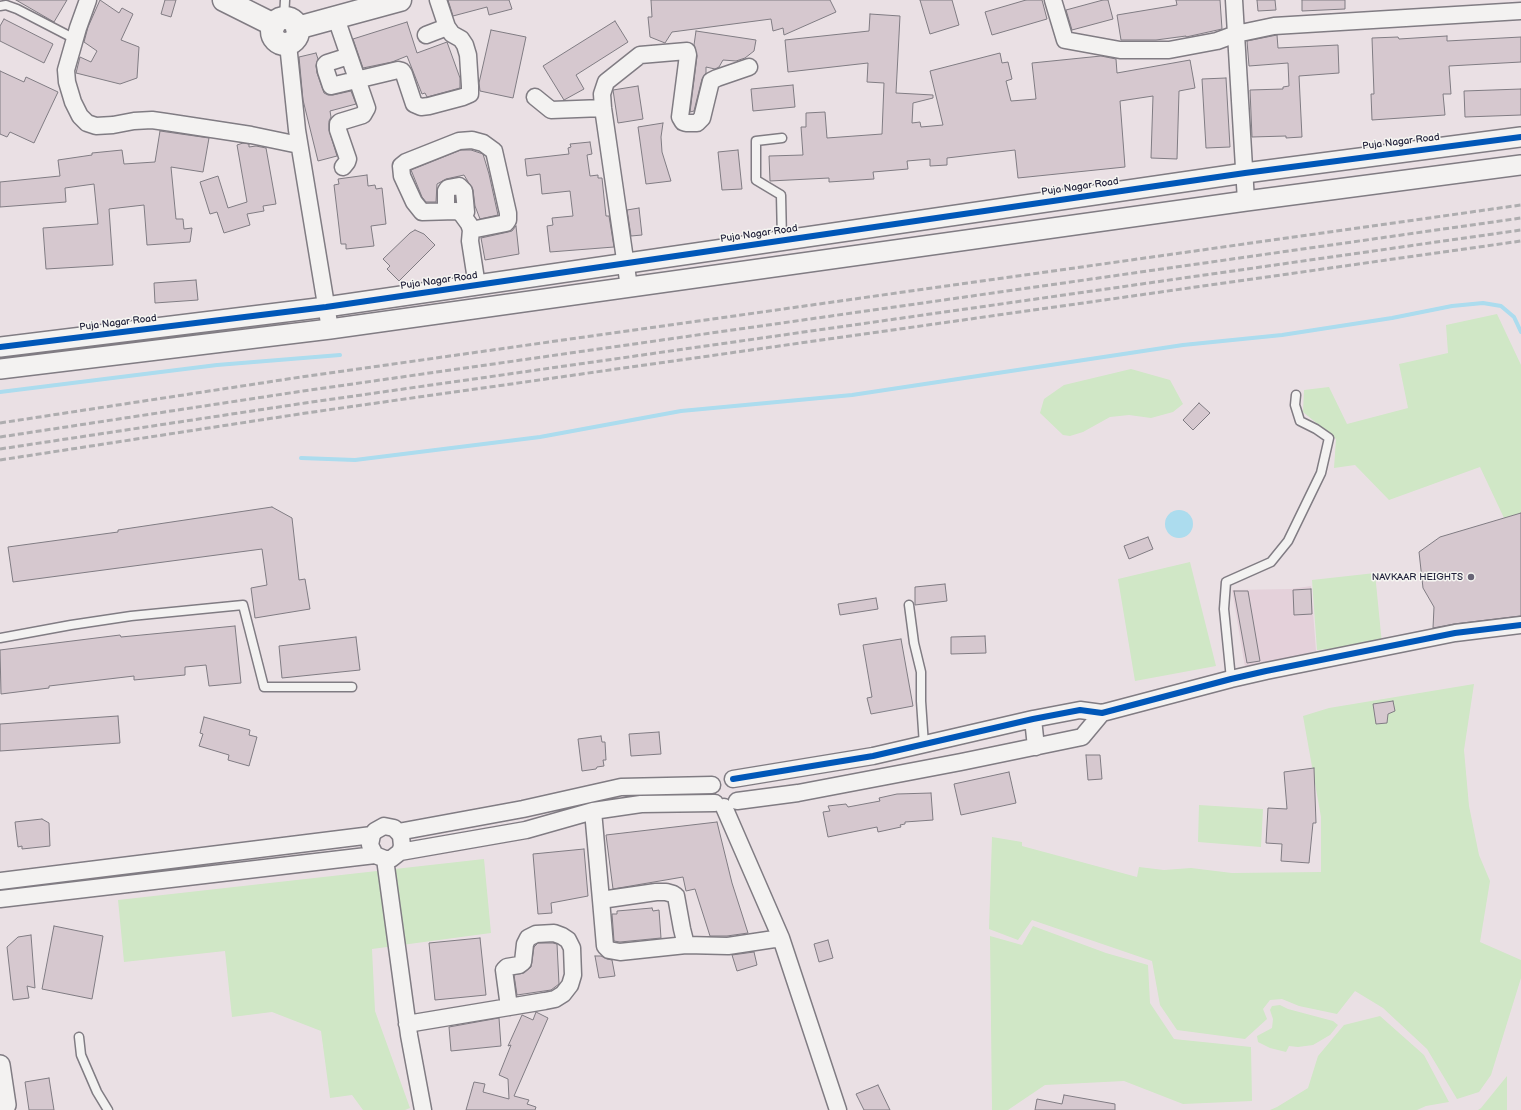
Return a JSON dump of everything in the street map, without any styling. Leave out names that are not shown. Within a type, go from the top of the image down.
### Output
[{"type":"main road","points":[[224,0],[286,23],[336,18],[400,0]]},
{"type":"street","points":[[88,0],[66,70],[67,82],[73,102],[80,116],[87,123],[96,126],[113,126],[134,121],[152,120],[251,135],[299,145]]},
{"type":"street","points":[[349,56],[327,63],[325,66],[330,84],[334,87],[398,70],[402,71],[404,74],[414,104],[421,107],[470,94],[468,56],[465,45],[461,38],[452,34],[447,27],[438,0]]},
{"type":"street","points":[[1053,0],[1065,40],[1120,50],[1169,50],[1217,41],[1236,34],[1274,26],[1521,11]]},
{"type":"street","points":[[1234,0],[1246,201]]},
{"type":"street","points":[[336,18],[367,108],[363,115],[340,122],[338,124],[338,130],[348,159],[343,167]]},
{"type":"street","points":[[286,23],[299,145],[330,329]]},
{"type":"street","points":[[426,35],[447,27]]},
{"type":"street","points":[[630,287],[603,108],[602,94],[606,82],[640,55],[686,51],[688,52],[680,117],[683,122],[697,123],[700,121],[711,81],[749,67]]},
{"type":"street","points":[[535,97],[551,110],[603,108]]},
{"type":"street","name":"Puja Nagar Road","points":[[0,348],[326,307],[1245,173],[1521,137]]},
{"type":"street","points":[[472,140],[489,147],[494,151],[508,213],[508,220],[506,223],[467,223],[461,213],[456,211],[422,212],[402,176],[401,166],[406,162],[459,141],[472,140]]},
{"type":"street","points":[[0,369],[330,329],[1246,201],[1521,165]]},
{"type":"street","points":[[446,211],[446,191],[448,188],[459,186],[464,191],[467,223],[477,286]]},
{"type":"street","points":[[838,1110],[781,938],[725,803],[710,794],[712,784],[719,778],[724,777],[733,779],[873,756],[1033,719],[1080,710],[1102,713],[1231,679],[1455,633],[1521,625]]},
{"type":"street","points":[[0,899],[380,857],[391,859],[400,852],[526,830],[593,811],[641,804],[725,803],[798,793],[1082,737],[1102,713]]},
{"type":"street","points":[[1033,719],[1036,747]]},
{"type":"street","points":[[873,756],[877,778]]},
{"type":"street","points":[[725,803],[740,791],[737,782],[733,779]]},
{"type":"street","points":[[398,832],[523,808],[621,787],[712,784]]},
{"type":"street","points":[[523,808],[526,830]]},
{"type":"street","points":[[593,811],[605,946],[608,950],[620,952],[686,945],[728,946],[781,938]]},
{"type":"street","points":[[400,852],[402,841],[398,832],[394,828],[384,826],[375,831],[372,835],[370,845],[372,850],[380,857],[422,1110]]},
{"type":"street","points":[[0,881],[372,835]]},
{"type":"street","points":[[601,900],[656,892],[673,894],[676,896],[686,945]]},
{"type":"street","points":[[407,1024],[509,1007],[555,999],[563,994],[570,985],[573,975],[572,948],[568,940],[554,933],[536,934],[528,938],[525,944],[523,962],[519,965],[507,967],[504,970],[509,1007]]},
{"type":"street","points":[[0,1065],[6,1105],[3,1110]]},
{"type":"lane","points":[[0,6],[6,5],[17,9],[75,39]]},
{"type":"lane","points":[[782,138],[756,141],[756,180],[781,195],[782,241]]},
{"type":"lane","points":[[1231,679],[1224,608],[1226,582],[1271,562],[1288,541],[1307,504],[1320,472],[1330,438],[1300,421],[1295,405],[1296,395]]},
{"type":"lane","points":[[0,638],[131,616],[243,605],[264,687],[352,687]]},
{"type":"lane","points":[[909,605],[914,643],[921,672],[924,745]]},
{"type":"lane","points":[[79,1037],[81,1055],[97,1092],[108,1110]]},
{"type":"shaded area","points":[[1311,586],[1316,651],[1245,667],[1232,590],[1291,589]]},
{"type":"green space","points":[[1497,314],[1521,365],[1521,513],[1504,518],[1480,467],[1389,500],[1355,465],[1334,468],[1336,439],[1303,412],[1304,390],[1329,387],[1347,424],[1408,408],[1399,364],[1448,353],[1446,325]]},
{"type":"green space","points":[[1131,369],[1170,380],[1183,404],[1173,412],[1151,418],[1129,415],[1110,417],[1083,432],[1070,436],[1063,435],[1040,413],[1044,399],[1064,385]]},
{"type":"green space","points":[[1190,562],[1216,666],[1135,681],[1118,579]]},
{"type":"green space","points":[[1375,573],[1382,644],[1317,650],[1312,580]]},
{"type":"green space","points":[[1474,684],[1464,750],[1469,806],[1479,855],[1490,881],[1480,942],[1521,960],[1521,978],[1491,1075],[1479,1092],[1457,1099],[1427,1049],[1383,1008],[1355,991],[1337,1014],[1299,1006],[1282,999],[1270,1000],[1263,1009],[1267,1019],[1245,1039],[1177,1030],[1160,1005],[1152,961],[1032,920],[1018,940],[989,929],[992,837],[1022,842],[1022,846],[1137,877],[1139,867],[1164,870],[1191,868],[1232,873],[1321,872],[1321,817],[1303,716],[1329,708]]},
{"type":"green space","points":[[1199,805],[1263,809],[1261,847],[1198,842]]},
{"type":"green space","points":[[484,859],[491,933],[372,949],[375,1011],[410,1108],[405,1110],[363,1110],[352,1095],[330,1098],[321,1031],[272,1012],[232,1017],[225,951],[124,962],[118,900]]},
{"type":"green space","points":[[1033,926],[1106,953],[1148,965],[1150,1003],[1174,1039],[1251,1047],[1252,1101],[1183,1104],[1124,1081],[1045,1085],[1008,1110],[992,1110],[990,936],[1022,945]]},
{"type":"green space","points":[[1280,1005],[1288,1009],[1333,1021],[1338,1025],[1330,1035],[1313,1045],[1298,1047],[1289,1046],[1286,1052],[1270,1048],[1258,1042],[1257,1036],[1272,1028],[1273,1019],[1270,1010],[1272,1006]]},
{"type":"green space","points":[[1380,1016],[1424,1055],[1449,1102],[1426,1106],[1417,1110],[1270,1110],[1308,1088],[1318,1056],[1344,1025]]},
{"type":"green space","points":[[1507,1076],[1507,1110],[1478,1110],[1481,1108]]},
{"type":"water","points":[[1179,510],[1189,514],[1193,524],[1189,534],[1179,538],[1169,534],[1165,524],[1169,514]]},
{"type":"building","points":[[16,0],[67,0],[54,22]]},
{"type":"building","points":[[100,0],[119,13],[122,8],[133,14],[121,40],[139,47],[137,78],[120,84],[76,73],[80,57],[91,62],[97,51],[84,42],[88,27]]},
{"type":"building","points":[[165,0],[176,0],[171,17],[161,14]]},
{"type":"building","points":[[448,0],[509,0],[512,9],[489,15],[487,7],[453,16]]},
{"type":"building","points":[[651,0],[830,0],[836,12],[784,35],[783,28],[773,31],[771,19],[672,32],[665,43],[650,37],[648,17],[652,17]]},
{"type":"building","points":[[920,0],[952,0],[959,25],[930,34]]},
{"type":"building","points":[[1026,0],[1042,0],[1047,19],[992,35],[985,12]]},
{"type":"building","points":[[1108,0],[1113,19],[1072,30],[1066,10]]},
{"type":"building","points":[[1176,0],[1220,0],[1222,29],[1186,37],[1156,40],[1121,40],[1117,15],[1177,5]]},
{"type":"building","points":[[1257,0],[1275,0],[1276,10],[1258,11]]},
{"type":"building","points":[[1302,0],[1345,0],[1345,9],[1302,11]]},
{"type":"building","points":[[870,14],[900,16],[896,93],[933,95],[933,98],[913,103],[912,123],[920,122],[921,127],[943,125],[930,71],[1000,53],[1002,63],[1008,62],[1012,79],[1006,81],[1011,101],[1036,99],[1032,63],[1101,56],[1116,59],[1117,73],[1190,60],[1195,88],[1179,91],[1177,159],[1151,158],[1153,96],[1120,101],[1125,167],[1018,178],[1015,150],[947,158],[947,165],[930,166],[930,159],[907,161],[908,169],[873,172],[874,179],[829,182],[829,178],[770,181],[769,156],[803,155],[801,127],[806,127],[806,113],[825,112],[827,138],[882,134],[884,83],[867,82],[868,63],[788,72],[785,40],[869,31]]},
{"type":"building","points":[[4,19],[53,44],[44,63],[0,41],[0,26]]},
{"type":"building","points":[[615,21],[628,42],[576,75],[584,89],[564,100],[543,66]]},
{"type":"building","points":[[407,22],[417,53],[447,42],[460,78],[460,88],[427,97],[425,93],[422,94],[407,56],[392,62],[363,68],[353,39]]},
{"type":"building","points":[[491,30],[526,37],[513,98],[480,91],[479,83]]},
{"type":"building","points":[[696,31],[756,40],[754,51],[745,58],[736,61],[723,60],[719,67],[715,69],[706,67],[706,73],[702,79],[694,111],[690,112],[697,56],[694,45]]},
{"type":"building","points":[[1277,35],[1278,48],[1338,45],[1339,73],[1299,76],[1302,137],[1252,137],[1250,90],[1283,89],[1283,87],[1289,86],[1288,63],[1249,66],[1247,41]]},
{"type":"building","points":[[1447,36],[1447,41],[1521,37],[1521,62],[1449,66],[1451,94],[1443,94],[1445,115],[1372,120],[1371,94],[1374,94],[1372,38],[1398,37],[1399,39]]},
{"type":"building","points":[[316,53],[318,59],[316,66],[317,73],[324,93],[333,95],[351,91],[356,104],[330,111],[331,117],[329,121],[329,130],[337,156],[318,161],[303,100],[299,57]]},
{"type":"building","points":[[0,71],[24,82],[26,77],[58,92],[34,143],[10,132],[7,137],[0,134]]},
{"type":"building","points":[[1226,78],[1230,147],[1206,148],[1202,79]]},
{"type":"building","points":[[793,85],[795,107],[753,111],[751,89]]},
{"type":"building","points":[[638,86],[643,119],[618,123],[613,90]]},
{"type":"building","points":[[1521,89],[1521,115],[1465,117],[1464,91]]},
{"type":"building","points":[[663,123],[661,137],[662,152],[671,181],[646,184],[638,127]]},
{"type":"building","points":[[160,131],[209,138],[203,172],[171,167],[176,219],[183,219],[184,229],[192,228],[190,242],[147,245],[144,205],[109,209],[113,265],[46,269],[43,228],[98,224],[94,184],[65,188],[66,202],[0,207],[0,182],[60,176],[58,160],[92,155],[92,153],[122,150],[124,164],[155,162]]},
{"type":"building","points":[[590,142],[592,154],[587,155],[590,176],[598,175],[598,178],[602,178],[606,216],[609,216],[614,247],[550,252],[547,226],[553,225],[552,218],[573,216],[570,191],[542,194],[540,174],[527,176],[525,159],[569,154],[568,148],[571,147],[570,144]]},
{"type":"building","points":[[243,143],[249,144],[249,147],[256,146],[266,148],[276,204],[263,206],[264,211],[247,214],[250,225],[224,233],[217,212],[210,214],[200,182],[218,176],[228,208],[247,202],[237,145]]},
{"type":"building","points":[[461,150],[471,150],[483,154],[498,215],[480,219],[475,206],[473,190],[464,175],[446,179],[437,184],[436,202],[426,202],[422,197],[411,170]]},
{"type":"building","points":[[738,150],[742,189],[722,190],[718,152]]},
{"type":"building","points":[[367,175],[368,186],[375,185],[376,189],[382,188],[386,224],[371,226],[374,246],[346,249],[346,244],[341,244],[334,185],[339,184],[338,179]]},
{"type":"building","points":[[639,208],[642,235],[631,236],[627,210]]},
{"type":"building","points":[[516,226],[519,254],[485,260],[481,238],[512,231]]},
{"type":"building","points":[[415,230],[424,234],[435,245],[399,281],[387,269],[390,266],[383,259]]},
{"type":"building","points":[[196,280],[198,300],[155,303],[154,283]]},
{"type":"building","points":[[1199,403],[1210,413],[1193,430],[1183,420]]},
{"type":"building","points":[[272,507],[292,518],[299,580],[305,579],[310,609],[255,618],[251,588],[267,585],[262,549],[13,582],[8,547],[118,532],[118,530]]},
{"type":"building","name":"NAVKAAR HEIGHTS","points":[[1521,513],[1521,616],[1433,628],[1434,607],[1423,588],[1419,552],[1440,537]]},
{"type":"building","points":[[1148,537],[1153,549],[1129,559],[1124,546]]},
{"type":"building","points":[[945,584],[947,601],[915,605],[915,587]]},
{"type":"building","points":[[1311,589],[1312,614],[1294,615],[1293,590]]},
{"type":"building","points":[[1234,591],[1248,591],[1260,661],[1247,663]]},
{"type":"building","points":[[876,598],[878,609],[840,615],[838,604]]},
{"type":"building","points":[[235,626],[241,683],[209,686],[206,665],[185,667],[185,675],[134,680],[134,676],[49,686],[49,688],[1,694],[0,650],[120,635],[121,637]]},
{"type":"building","points":[[985,636],[986,653],[951,654],[951,637]]},
{"type":"building","points":[[356,637],[360,670],[282,678],[279,646]]},
{"type":"building","points":[[901,639],[913,706],[871,714],[867,698],[872,697],[863,645]]},
{"type":"building","points":[[1393,701],[1395,711],[1388,714],[1387,723],[1376,724],[1373,704]]},
{"type":"building","points":[[118,716],[120,743],[0,751],[0,724]]},
{"type":"building","points":[[204,717],[250,730],[249,735],[257,737],[249,766],[228,760],[229,755],[199,746],[203,734],[200,733]]},
{"type":"building","points":[[659,732],[661,754],[631,756],[629,734]]},
{"type":"building","points":[[601,736],[602,742],[605,742],[606,760],[603,760],[604,766],[582,771],[578,739]]},
{"type":"building","points":[[1086,755],[1100,755],[1102,779],[1088,780]]},
{"type":"building","points":[[1314,768],[1316,823],[1313,823],[1309,863],[1281,861],[1282,844],[1266,843],[1268,808],[1287,809],[1284,772]]},
{"type":"building","points":[[1009,772],[1016,803],[961,815],[954,784]]},
{"type":"building","points":[[931,793],[933,820],[905,822],[905,824],[900,825],[901,827],[878,832],[877,827],[828,837],[823,812],[830,811],[828,806],[846,804],[848,807],[880,801],[879,798],[897,794]]},
{"type":"building","points":[[42,819],[49,823],[50,846],[22,849],[22,846],[18,847],[15,822]]},
{"type":"building","points":[[717,822],[732,883],[748,933],[727,936],[710,936],[695,889],[686,891],[683,877],[613,889],[606,835]]},
{"type":"building","points":[[584,849],[588,896],[551,903],[552,913],[538,914],[533,854]]},
{"type":"building","points":[[652,908],[653,911],[659,910],[661,938],[620,942],[614,941],[612,914],[617,914],[617,911]]},
{"type":"building","points":[[54,926],[103,936],[92,999],[42,989]]},
{"type":"building","points":[[31,935],[35,988],[27,986],[29,998],[13,1000],[7,947],[18,937]]},
{"type":"building","points":[[480,938],[486,995],[435,1000],[429,943]]},
{"type":"building","points":[[828,940],[833,958],[819,962],[814,944]]},
{"type":"building","points":[[538,943],[557,944],[559,984],[551,990],[517,995],[514,975],[524,973],[531,967],[534,947]]},
{"type":"building","points":[[754,952],[757,965],[737,971],[732,955]]},
{"type":"building","points":[[595,956],[601,956],[612,960],[615,976],[599,978]]},
{"type":"building","points":[[536,1012],[548,1018],[514,1096],[529,1100],[527,1104],[536,1107],[535,1110],[466,1110],[474,1082],[485,1084],[483,1092],[509,1099],[508,1079],[499,1075],[511,1045],[508,1046],[522,1015],[533,1020]]},
{"type":"building","points":[[499,1018],[501,1046],[451,1051],[449,1027]]},
{"type":"building","points":[[49,1078],[54,1110],[29,1110],[25,1082]]},
{"type":"building","points":[[878,1085],[890,1110],[864,1110],[856,1094]]},
{"type":"building","points":[[1064,1095],[1115,1104],[1115,1110],[1035,1110],[1037,1099],[1062,1104]]},
{"type":"waterway","points":[[301,458],[355,460],[540,437],[681,411],[852,395],[1183,345],[1282,335],[1392,318],[1452,306],[1483,303],[1501,306],[1514,317],[1521,332]]},
{"type":"waterway","points":[[0,392],[217,365],[340,355]]},
{"type":"railway","points":[[0,423],[301,377],[1521,205]]},
{"type":"railway","points":[[0,437],[303,391],[1521,218]]},
{"type":"railway","points":[[0,449],[305,403],[1521,230]]},
{"type":"railway","points":[[0,460],[306,413],[1521,241]]},
{"type":"cycle path","points":[[0,347],[326,307],[1245,173],[1521,137]]},
{"type":"cycle path","points":[[733,779],[873,756],[1033,719],[1080,710],[1102,713],[1266,671],[1455,633],[1521,625]]},
{"type":"place","name":"NAVKAAR HEIGHTS","points":[[1471,577]]}]
